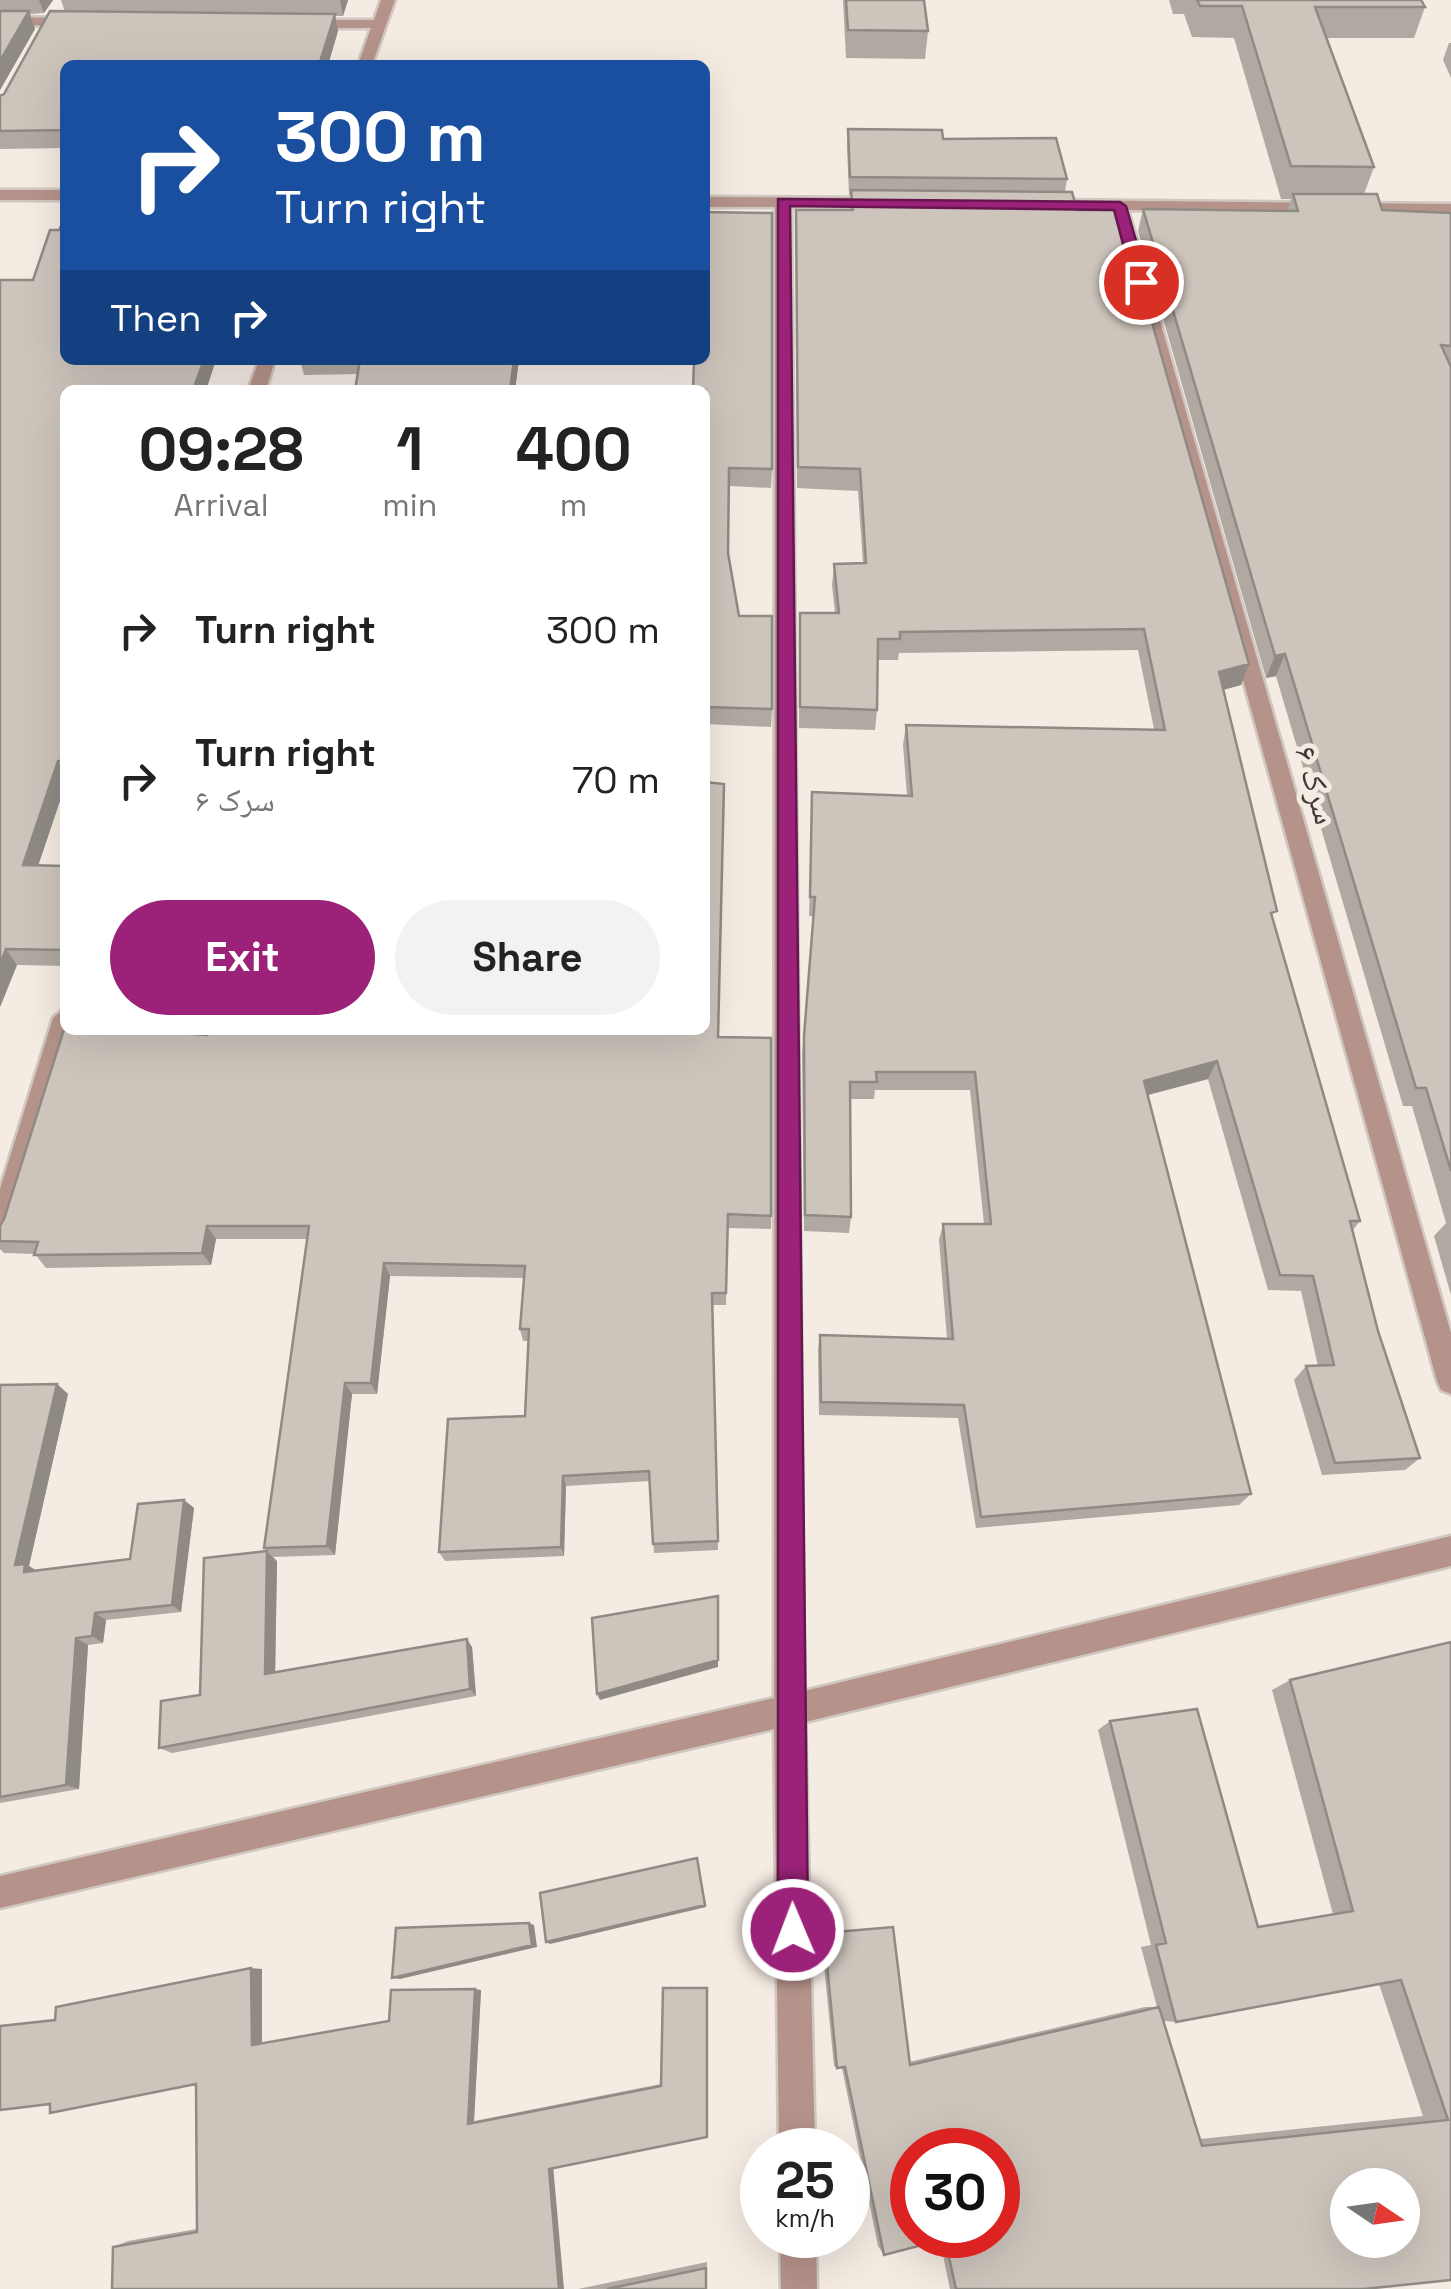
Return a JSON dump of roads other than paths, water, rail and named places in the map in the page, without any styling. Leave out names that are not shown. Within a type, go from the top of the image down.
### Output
[{"type":"street","points":[[41,36],[62,0]]},
{"type":"street","points":[[367,60],[388,0]]},
{"type":"street","points":[[0,21],[88,22]]},
{"type":"street","points":[[283,24],[380,24]]},
{"type":"street","points":[[0,195],[60,195]]},
{"type":"street","points":[[710,202],[902,204]]},
{"type":"street","points":[[783,202],[789,1710],[796,2128]]},
{"type":"street","points":[[1020,205],[1451,209]]},
{"type":"street","name":"سرک ۶","points":[[1120,206],[1451,1381]]},
{"type":"street","points":[[0,1231],[60,1034]]},
{"type":"street","points":[[0,1892],[789,1710],[1451,1551]]},
{"type":"street","points":[[798,2258],[799,2289]]}]
